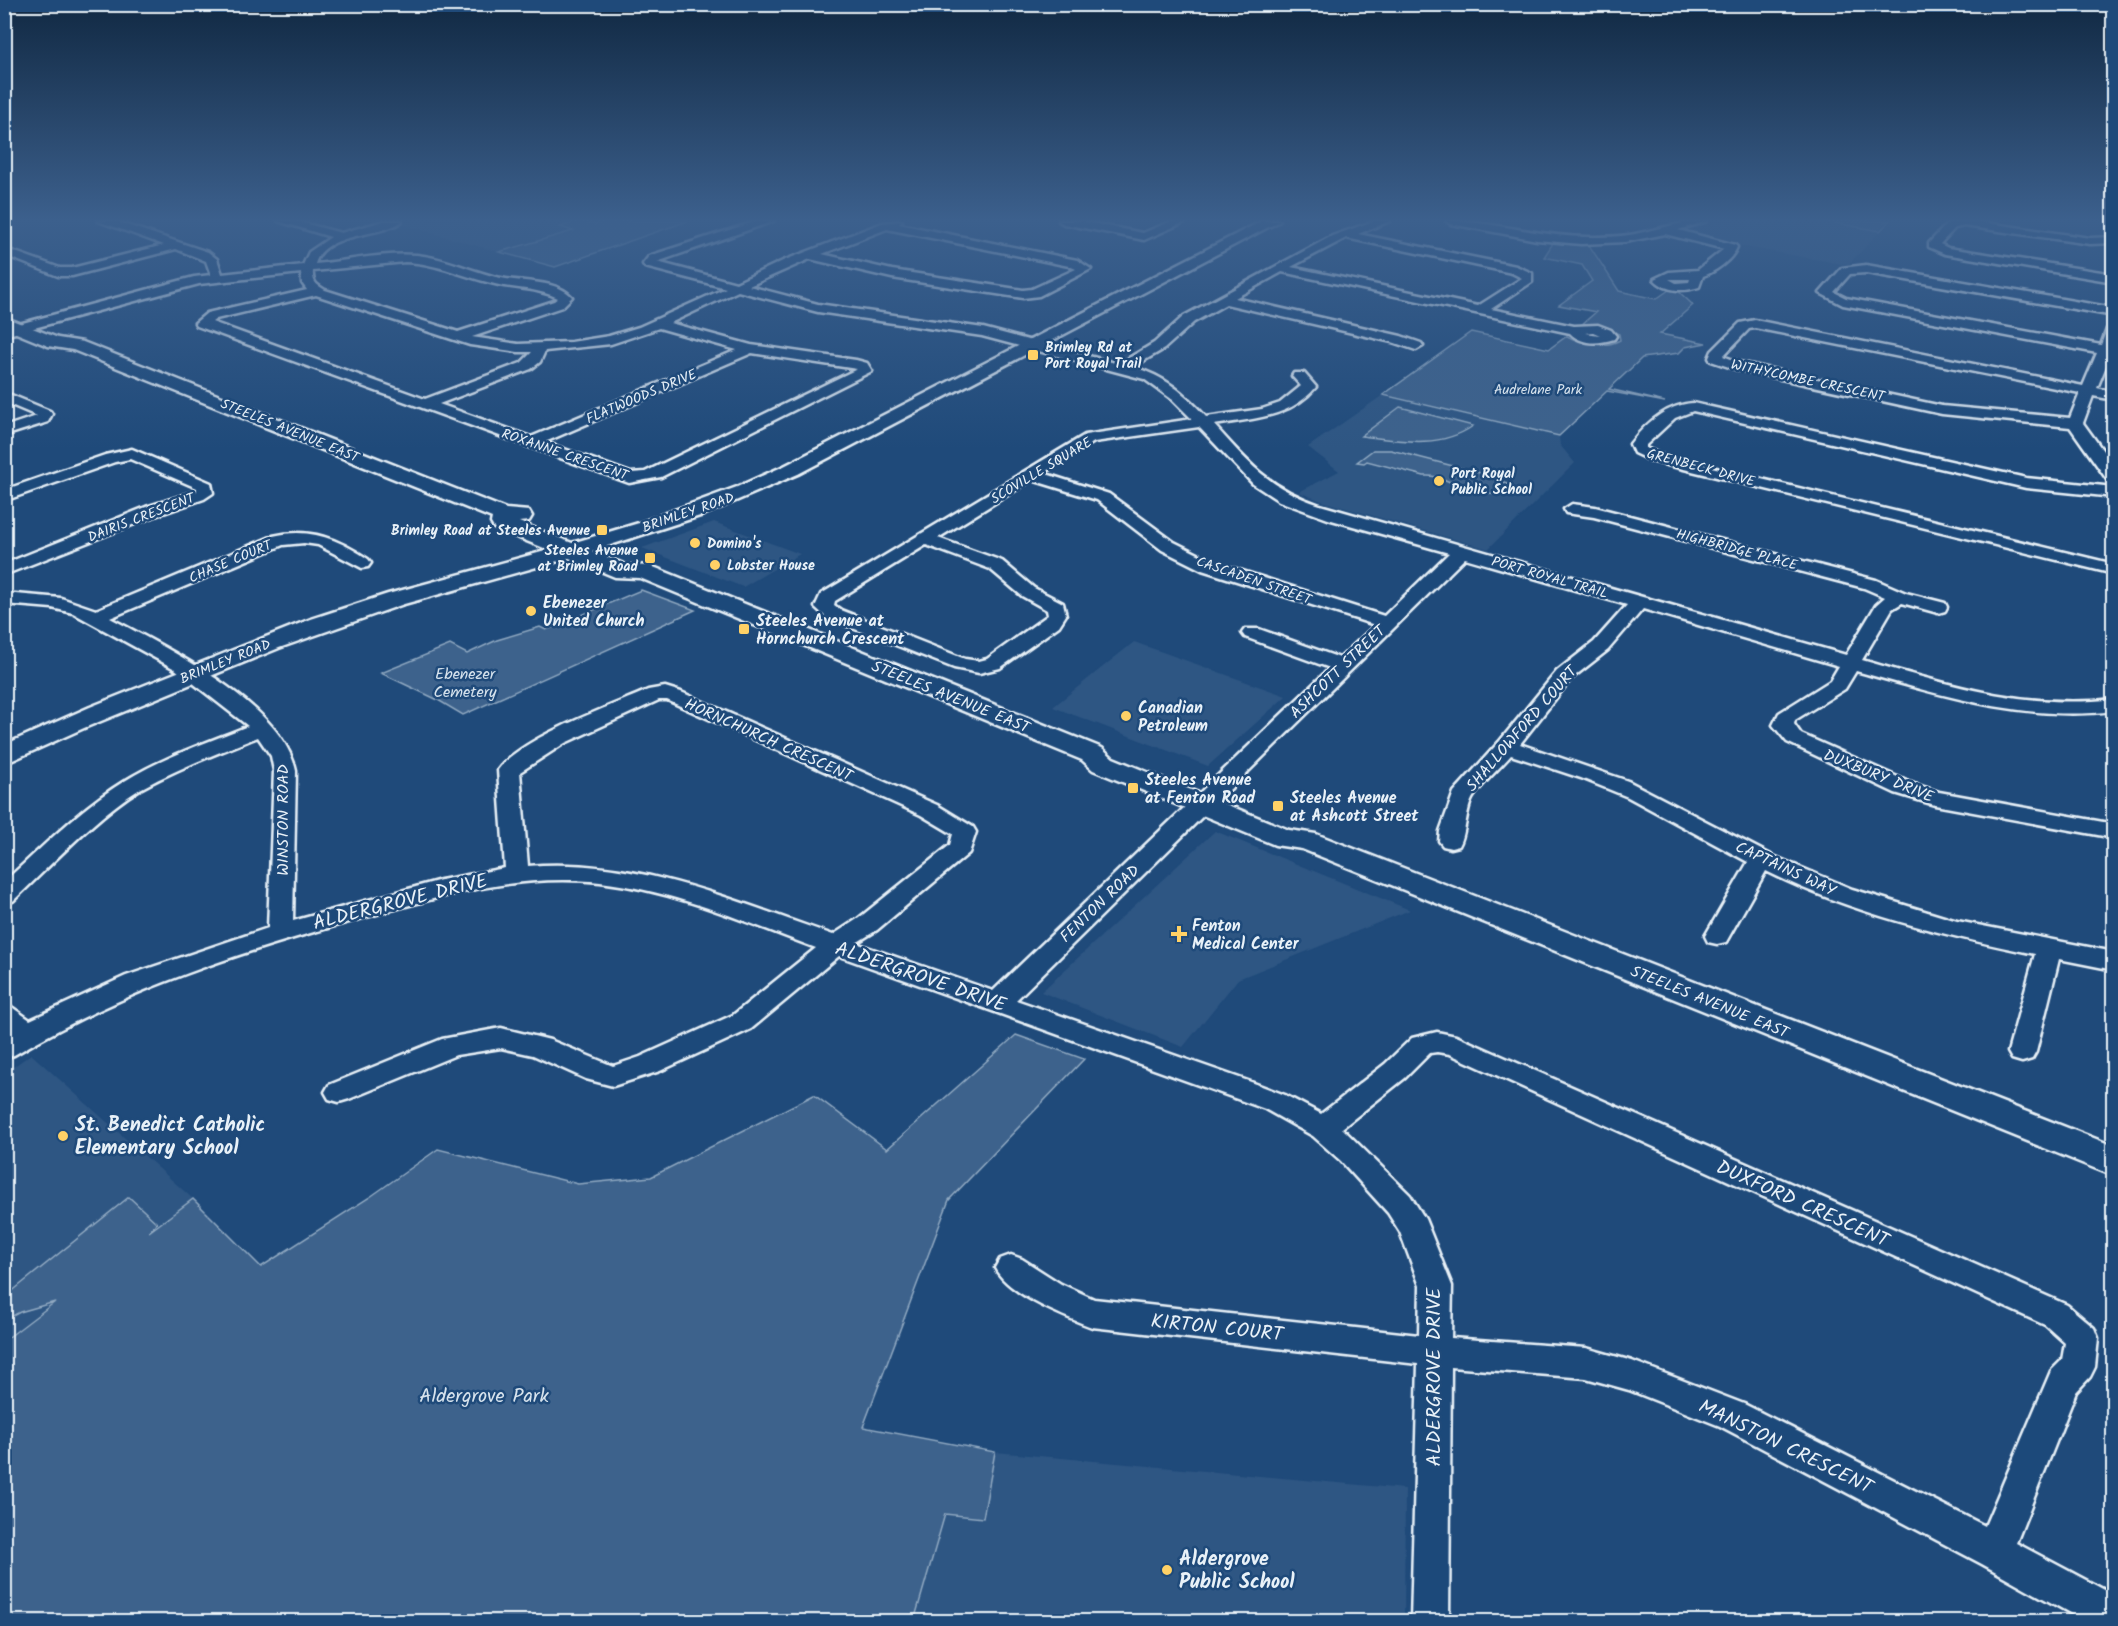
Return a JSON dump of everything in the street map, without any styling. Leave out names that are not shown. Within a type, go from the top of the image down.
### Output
[{"type":"main road","name":"BRIMLEY ROAD","points":[[4,756],[63,726],[196,674],[245,652],[348,614],[688,514],[764,483],[1126,297]]},
{"type":"main road","name":"STEELES AVENUE EAST","points":[[4,311],[16,326],[54,342],[77,346],[503,515],[521,516],[641,563],[643,571]]},
{"type":"main road","name":"STEELES AVENUE EAST","points":[[503,515],[502,523],[622,572],[643,571],[1092,754],[1118,751],[1285,839],[1306,840],[2114,1162]]},
{"type":"street","points":[[16,326],[127,297]]},
{"type":"street","name":"ROXANNE CRESCENT","points":[[293,297],[212,316],[202,323],[624,477],[649,476],[865,371],[862,366],[856,364],[750,349],[658,324]]},
{"type":"street","points":[[336,297],[457,337],[490,345],[540,348],[603,341],[658,324],[716,297]]},
{"type":"street","points":[[457,337],[558,304],[566,297]]},
{"type":"street","name":"PORT ROYAL TRAIL","points":[[776,297],[828,310],[976,331],[1149,376],[1163,384],[1259,482],[1278,494],[1334,515],[1963,695],[2012,705],[2074,709],[2114,705]]},
{"type":"street","points":[[1122,368],[1159,346],[1189,319],[1231,297]]},
{"type":"street","points":[[1418,297],[1574,330]]},
{"type":"street","points":[[1481,310],[1501,297]]},
{"type":"street","points":[[1834,297],[1843,301],[2104,350]]},
{"type":"street","points":[[2027,297],[2114,312]]},
{"type":"street","points":[[1226,300],[1396,339],[1416,346]]},
{"type":"street","name":"WITHYCOMBE CRESCENT","points":[[2075,423],[1941,410],[1735,365],[1716,358],[1717,354],[1745,326],[1755,324],[2087,391]]},
{"type":"street","points":[[2114,329],[2075,423],[2114,478]]},
{"type":"street","points":[[425,404],[526,366],[535,359],[540,348]]},
{"type":"street","name":"FLATWOODS DRIVE","points":[[531,443],[750,349]]},
{"type":"street","name":"SCOVILLE SQUARE","points":[[926,539],[996,565],[1028,592],[1056,607],[1057,615],[1052,622],[993,664],[979,667],[961,664],[834,614],[824,607],[827,598],[1090,438],[1264,413],[1285,406],[1309,387],[1299,376]]},
{"type":"street","points":[[2087,391],[2114,396]]},
{"type":"street","points":[[4,396],[45,414],[35,423],[4,432]]},
{"type":"street","name":"GRENBECK DRIVE","points":[[2114,492],[2026,483],[1693,407],[1680,407],[1672,411],[1638,444],[1639,450],[1657,458],[2114,569]]},
{"type":"street","points":[[2097,453],[2114,455]]},
{"type":"street","name":"DAIRIS CRESCENT","points":[[4,496],[111,458],[132,454],[205,486],[205,493],[198,496],[4,570]]},
{"type":"street","name":"CASCADEN STREET","points":[[1033,474],[1103,497],[1168,546],[1208,566],[1387,623]]},
{"type":"street","name":"HIGHBRIDGE PLACE","points":[[1572,509],[1595,512],[1870,584],[1900,597],[1938,607]]},
{"type":"street","name":"CHASE COURT","points":[[96,617],[286,538],[312,536],[345,550],[362,563]]},
{"type":"street","name":"ASHCOTT STREET","points":[[1207,798],[1461,552]]},
{"type":"street","points":[[1850,663],[1884,605],[1900,597]]},
{"type":"street","name":"WINSTON ROAD","points":[[4,598],[65,604],[96,617],[196,674],[263,728],[282,756],[285,771],[280,932]]},
{"type":"street","name":"SHALLOWFORD COURT","points":[[1451,841],[1451,831],[1462,796],[1507,747],[1564,675],[1600,646],[1639,602]]},
{"type":"street","points":[[1251,633],[1343,666]]},
{"type":"street","name":"DUXBURY DRIVE","points":[[1850,663],[1838,685],[1786,717],[1783,725],[1792,737],[1903,788],[1935,798],[2114,831]]},
{"type":"street","name":"HORNCHURCH CRESCENT","points":[[516,874],[509,770],[517,762],[549,744],[655,694],[665,693],[929,810],[965,832],[962,848],[940,863],[868,924],[836,945]]},
{"type":"street","points":[[4,896],[104,804],[132,784],[180,761],[263,728]]},
{"type":"street","name":"CAPTAINS WAY","points":[[1507,747],[1635,791],[1761,859],[1844,895],[1967,932],[2114,961]]},
{"type":"street","name":"FENTON ROAD","points":[[997,1003],[1207,798]]},
{"type":"street","points":[[1717,936],[1761,859]]},
{"type":"street","name":"ALDERGROVE DRIVE","points":[[4,1048],[101,997],[182,963],[280,932],[431,889],[516,874],[593,874],[630,878],[659,885],[836,945],[1275,1102],[1323,1128],[1400,1204],[1414,1228],[1436,1286],[1430,1622]]},
{"type":"street","points":[[339,1092],[452,1046],[501,1038],[540,1047],[596,1072],[614,1076],[650,1064],[742,1022],[836,945]]},
{"type":"street","points":[[2022,1052],[2049,950]]},
{"type":"street","points":[[4,1015],[29,1033]]},
{"type":"street","name":"DUXFORD CRESCENT","points":[[1323,1128],[1395,1071],[1422,1045],[1437,1042],[1456,1046],[2056,1315],[2082,1338],[2078,1367],[2063,1382],[1995,1551]]},
{"type":"street","name":"KIRTON COURT","points":[[1011,1268],[1051,1295],[1092,1313],[1435,1351]]},
{"type":"street","name":"MANSTON CRESCENT","points":[[1435,1351],[1587,1363],[1632,1376],[1732,1415],[1995,1551],[2114,1616]]},
{"type":"shaded area","name":"Port Royal Public School","points":[[1383,395],[1559,436],[1560,445],[1575,463],[1488,549],[1321,501],[1299,492],[1339,471],[1308,447]]},
{"type":"shaded area","points":[[714,522],[800,554],[743,587],[642,548]]},
{"type":"shaded area","points":[[1134,642],[1286,696],[1208,766],[1053,707]]},
{"type":"shaded area","points":[[1215,831],[1410,910],[1238,979],[1183,1047],[1041,992]]},
{"type":"shaded area","name":"St. Benedict Catholic Elementary School","points":[[31,1054],[193,1199],[5,1340],[5,1073]]},
{"type":"shaded area","name":"Aldergrove Public School","points":[[995,1452],[1405,1489],[1404,1621],[914,1622],[945,1513],[983,1518]]},
{"type":"green space","name":"Audrelane Park","points":[[1570,297],[1646,297],[1656,299],[1659,297],[1684,297],[1693,305],[1660,334],[1706,343],[1685,347],[1679,353],[1642,358],[1609,389],[1665,402],[1607,391],[1559,436],[1383,395],[1471,332],[1549,349],[1567,336],[1600,345],[1620,340],[1619,334],[1605,328],[1580,326],[1596,312],[1559,305]]},
{"type":"green space","points":[[1400,407],[1473,426],[1447,438],[1433,441],[1419,442],[1361,436]]},
{"type":"green space","points":[[1373,450],[1391,450],[1484,474],[1509,484],[1497,495],[1460,486],[1437,477],[1424,476],[1367,461],[1357,462]]},
{"type":"green space","name":"Ebenezer Cemetery","points":[[641,590],[695,610],[463,715],[438,700],[381,673],[450,645],[467,654],[497,640],[540,627],[546,630]]},
{"type":"green space","name":"Aldergrove Park","points":[[1016,1035],[1084,1059],[949,1200],[863,1427],[995,1452],[983,1518],[945,1514],[914,1621],[5,1621],[5,1340],[55,1302],[20,1312],[5,1320],[5,1297],[129,1197],[157,1223],[149,1232],[193,1199],[261,1267],[370,1197],[438,1149],[578,1184],[651,1177],[814,1095],[887,1149]]},
{"type":"place","name":"Brimley Rd at Port Royal Trail","points":[[1033,355]]},
{"type":"place","name":"Port Royal Public School","points":[[1439,481]]},
{"type":"place","name":"Brimley Road at Steeles Avenue","points":[[602,530]]},
{"type":"place","name":"Domino's","points":[[695,543]]},
{"type":"place","name":"Steeles Avenue at Brimley Road","points":[[650,558]]},
{"type":"place","name":"Lobster House","points":[[715,565]]},
{"type":"place","name":"Ebenezer United Church","points":[[531,611]]},
{"type":"place","name":"Steeles Avenue at Hornchurch Crescent","points":[[744,629]]},
{"type":"place","name":"Canadian Petroleum","points":[[1126,716]]},
{"type":"place","name":"Steeles Avenue at Fenton Road","points":[[1133,788]]},
{"type":"place","name":"Steeles Avenue at Ashcott Street","points":[[1278,806]]},
{"type":"place","name":"Fenton Medical Center","points":[[1179,934]]},
{"type":"place","name":"St. Benedict Catholic Elementary School","points":[[63,1136]]},
{"type":"place","name":"Aldergrove Public School","points":[[1167,1570]]}]
